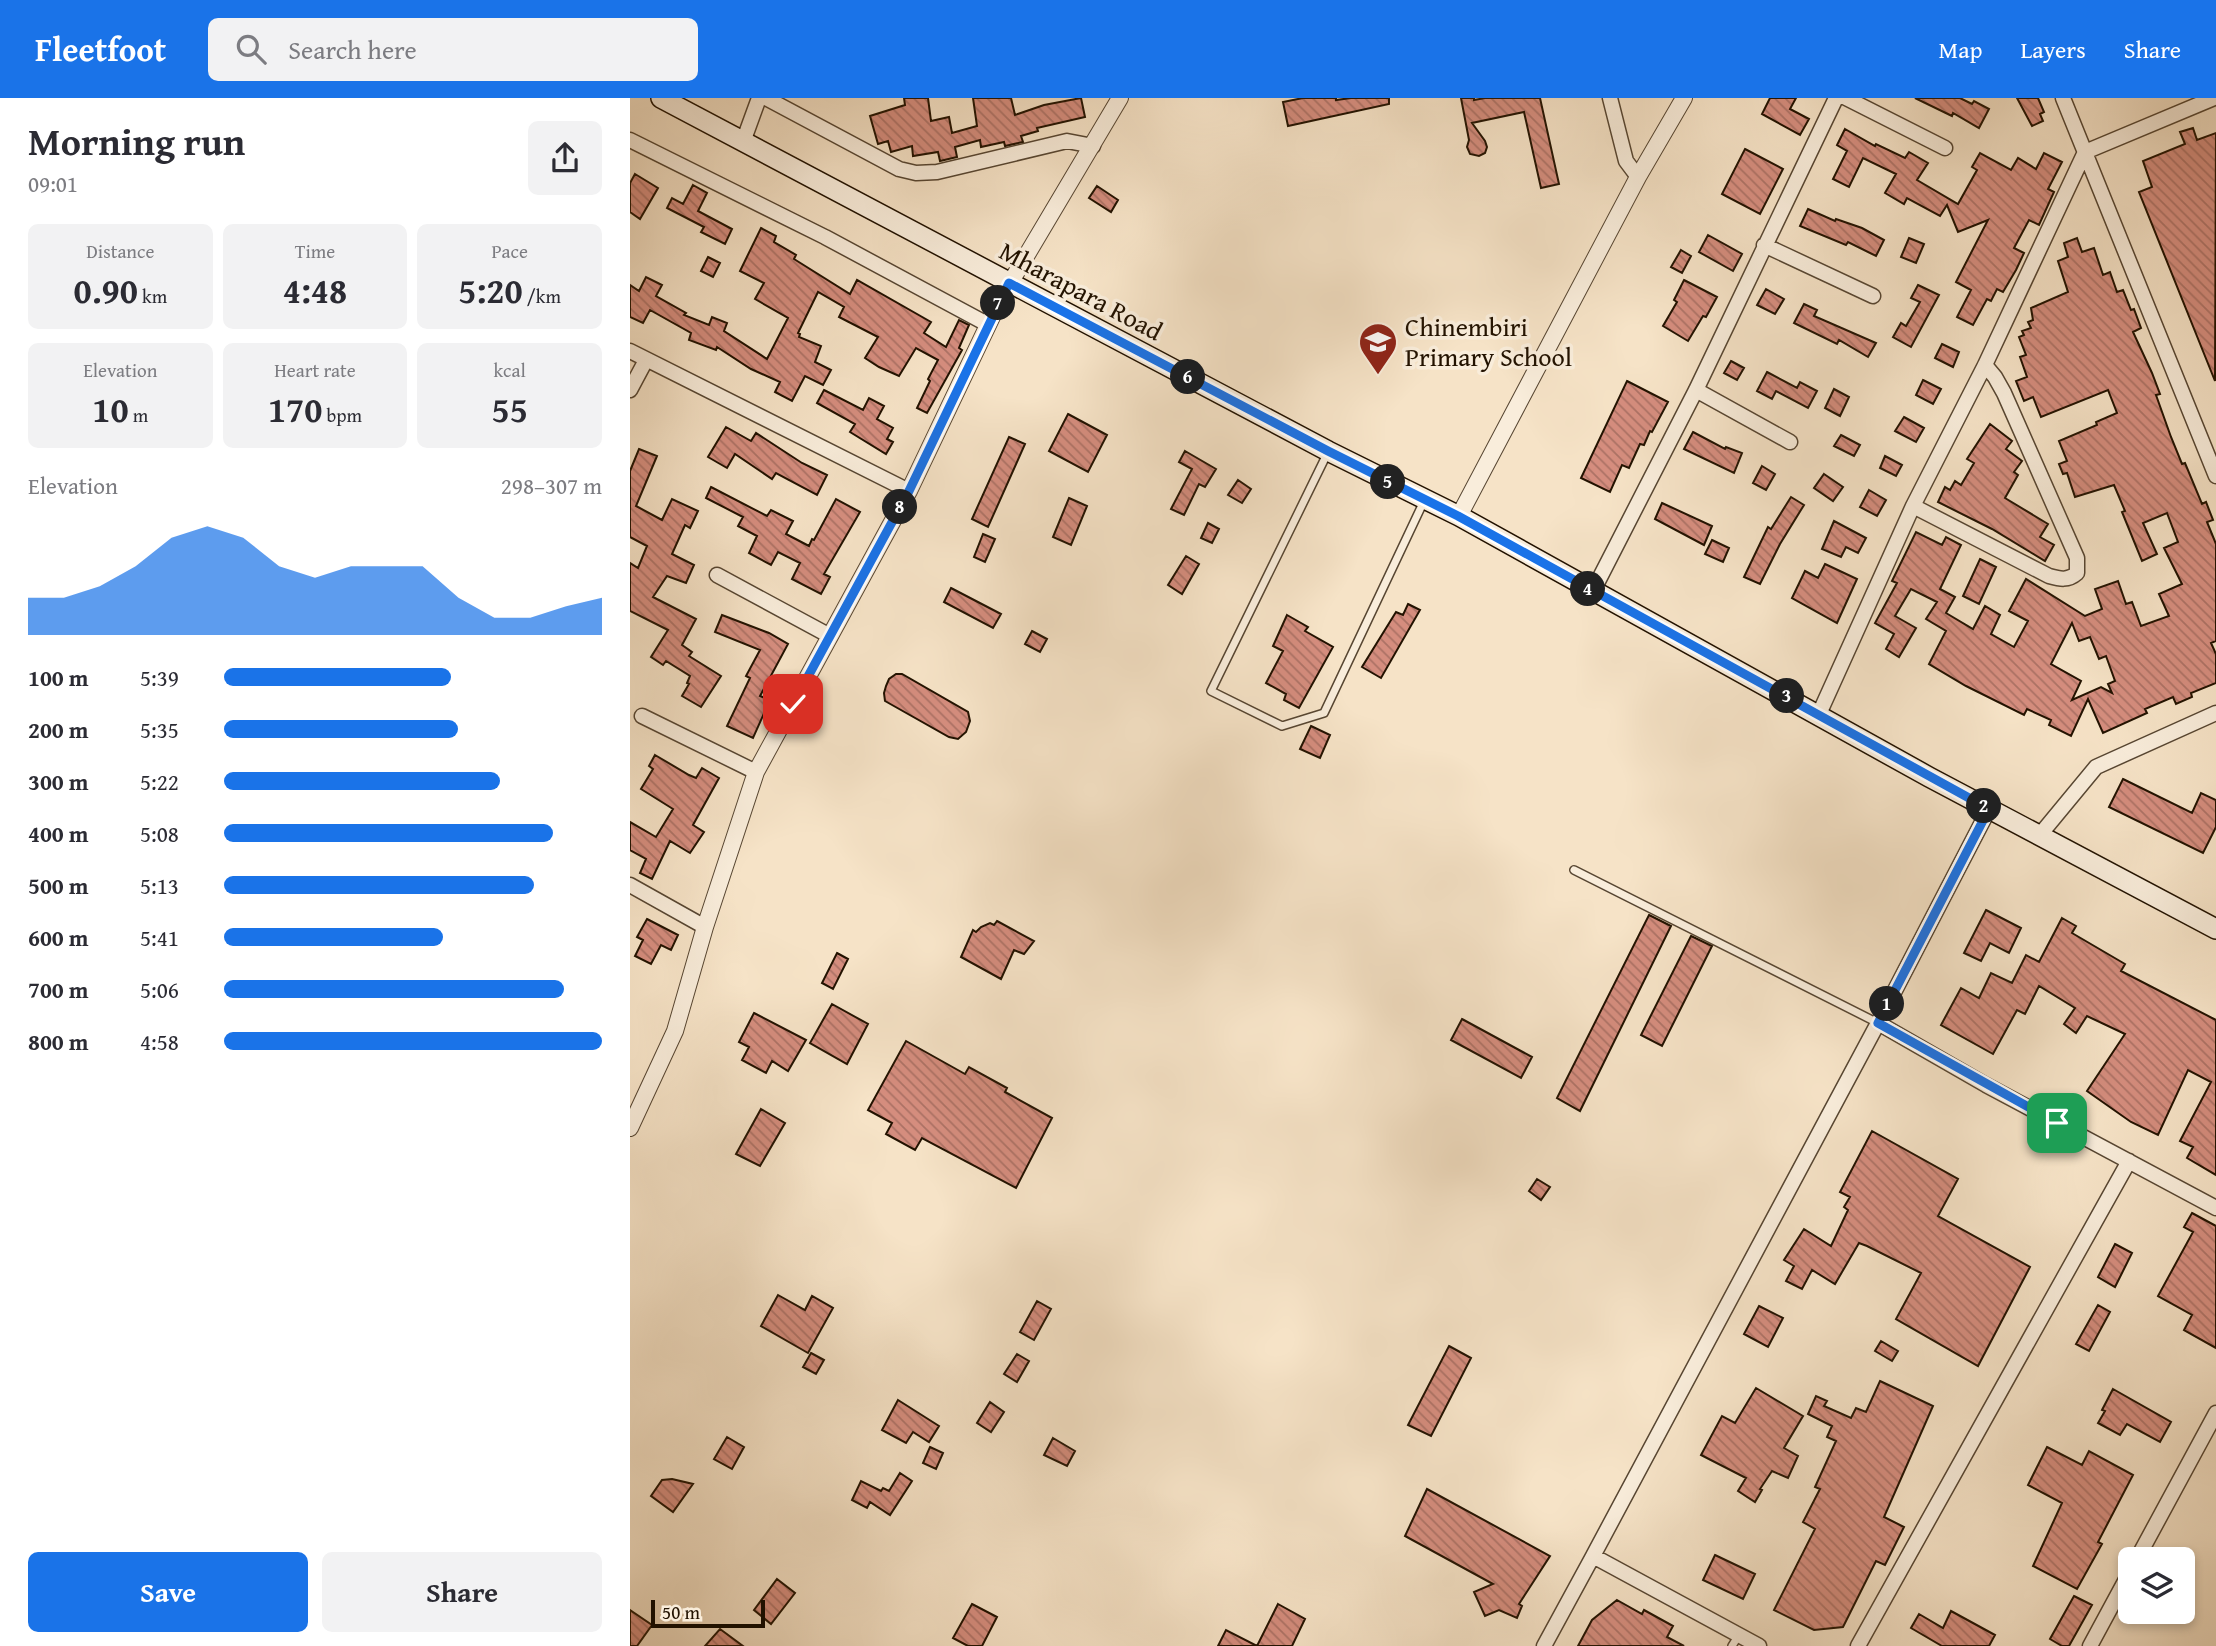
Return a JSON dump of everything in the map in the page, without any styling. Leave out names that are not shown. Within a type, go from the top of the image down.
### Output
[{"type":"main road","name":"Mharapara Road","points":[[660,98],[1328,451],[1458,516],[1989,809],[2216,929]]},
{"type":"street","points":[[743,142],[759,98]]},
{"type":"street","points":[[766,98],[899,169],[916,173],[937,172],[1067,141],[1093,146]]},
{"type":"street","points":[[630,1128],[675,1031],[705,927],[756,772],[909,491],[1009,283],[1120,98]]},
{"type":"street","points":[[1610,98],[1626,161],[1638,177]]},
{"type":"street","points":[[1458,516],[1638,177],[1684,98]]},
{"type":"street","points":[[1593,591],[1696,390],[1836,98]]},
{"type":"street","points":[[1846,98],[1945,148]]},
{"type":"street","points":[[2063,98],[2216,476]]},
{"type":"street","points":[[1819,714],[1913,506],[1985,365],[2085,152],[2214,98]]},
{"type":"street","points":[[630,139],[825,237],[988,324]]},
{"type":"street","points":[[1764,245],[1873,296]]},
{"type":"street","points":[[630,351],[909,491]]},
{"type":"street","points":[[630,390],[646,360]]},
{"type":"street","points":[[1913,506],[2049,576],[2063,579],[2072,578],[2077,573],[2077,558],[2004,393],[1985,365]]},
{"type":"street","points":[[1696,390],[1790,442]]},
{"type":"street","points":[[717,575],[830,636]]},
{"type":"street","points":[[2039,836],[2096,766],[2216,713]]},
{"type":"street","points":[[642,716],[756,772]]},
{"type":"street","points":[[1544,1646],[1878,1023],[1989,809]]},
{"type":"street","points":[[630,885],[705,927]]},
{"type":"street","points":[[1878,1023],[2216,1208]]},
{"type":"street","points":[[1858,1646],[2129,1161]]},
{"type":"street","points":[[2143,1547],[2216,1413]]},
{"type":"street","points":[[1593,1556],[1736,1641],[1759,1646]]},
{"type":"street","points":[[2090,1646],[2118,1594]]},
{"type":"lane","points":[[1328,451],[1212,691],[1282,726],[1324,713],[1424,501]]},
{"type":"lane","points":[[1574,870],[1878,1023]]},
{"type":"building","points":[[904,98],[928,98],[931,121],[949,117],[952,133],[977,126],[973,98],[1011,98],[1015,115],[1044,105],[1081,98],[1085,117],[1037,128],[1038,131],[1021,136],[1023,142],[1005,146],[1004,142],[981,147],[980,140],[955,147],[957,157],[940,161],[938,152],[913,156],[912,146],[891,152],[888,141],[878,144],[870,116],[905,105]]},
{"type":"building","points":[[1303,98],[1389,98],[1389,104],[1288,126],[1283,102]]},
{"type":"building","points":[[1461,98],[1540,98],[1559,184],[1541,188],[1524,112],[1472,123],[1487,147],[1485,153],[1479,156],[1470,154]]},
{"type":"building","points":[[1770,98],[1796,98],[1790,109],[1809,119],[1800,135],[1762,114]]},
{"type":"building","points":[[1915,98],[1960,98],[1972,104],[1974,101],[1989,109],[1979,128],[1953,113],[1952,116]]},
{"type":"building","points":[[2017,98],[2038,98],[2044,112],[2040,114],[2043,121],[2032,126]]},
{"type":"building","points":[[2193,128],[2197,140],[2216,133],[2215,381],[2139,192],[2152,187],[2143,161],[2185,144],[2180,132]]},
{"type":"building","points":[[1845,129],[1875,146],[1876,144],[1905,158],[1909,152],[1928,163],[1917,180],[1958,204],[1977,170],[1972,167],[1980,153],[2011,170],[2018,158],[2036,169],[2044,153],[2062,162],[2048,189],[2054,192],[2039,225],[2029,220],[2014,248],[2024,253],[2016,270],[2003,292],[1997,289],[1991,301],[1987,299],[1973,325],[1957,317],[1971,290],[1956,282],[1988,220],[1958,232],[1947,205],[1940,216],[1907,198],[1904,204],[1885,193],[1896,174],[1863,158],[1849,187],[1833,179],[1847,151],[1837,145]]},
{"type":"building","points":[[1745,149],[1783,169],[1760,214],[1722,194]]},
{"type":"building","points":[[635,174],[658,188],[640,219],[630,212],[630,183]]},
{"type":"building","points":[[693,185],[707,193],[698,211],[732,229],[725,244],[701,232],[704,227],[667,208],[672,198],[683,204]]},
{"type":"building","points":[[1097,186],[1118,200],[1111,212],[1089,198]]},
{"type":"building","points":[[1808,209],[1835,221],[1836,219],[1862,228],[1884,240],[1876,256],[1848,242],[1846,245],[1800,226]]},
{"type":"building","points":[[761,228],[776,236],[774,242],[796,255],[794,259],[850,294],[857,280],[931,322],[924,333],[946,347],[959,320],[969,325],[959,348],[962,350],[927,413],[917,408],[938,360],[916,348],[899,376],[879,367],[865,358],[878,337],[839,317],[844,307],[818,292],[798,333],[799,337],[821,346],[815,362],[831,370],[823,385],[805,376],[792,401],[775,392],[780,382],[751,369],[717,347],[716,350],[689,340],[691,333],[650,310],[643,323],[630,317],[630,285],[639,291],[646,277],[662,285],[656,296],[686,313],[684,315],[709,325],[712,317],[727,323],[724,331],[767,359],[788,318],[755,299],[764,283],[740,271]]},
{"type":"building","points":[[1708,235],[1742,254],[1733,271],[1699,252]]},
{"type":"building","points":[[1909,238],[1924,244],[1916,263],[1901,257]]},
{"type":"building","points":[[2077,238],[2082,252],[2094,248],[2103,275],[2110,272],[2117,292],[2123,290],[2131,310],[2134,309],[2141,328],[2133,332],[2160,394],[2156,395],[2182,464],[2185,463],[2202,504],[2206,502],[2213,520],[2207,522],[2216,544],[2216,641],[2211,643],[2216,654],[2216,683],[2191,693],[2192,697],[2176,704],[2173,697],[2145,709],[2147,713],[2103,733],[2088,699],[2071,736],[2049,725],[2051,720],[2027,709],[2024,715],[1929,664],[1946,631],[1926,619],[1937,602],[1911,589],[1895,616],[1916,628],[1899,657],[1886,649],[1894,634],[1875,623],[1897,583],[1892,581],[1916,532],[1942,545],[1946,537],[1961,545],[1940,589],[1955,597],[1946,613],[1973,629],[1985,606],[2000,615],[1991,634],[2014,647],[2028,621],[2009,611],[2026,579],[2085,616],[2102,609],[2095,589],[2118,581],[2126,604],[2132,602],[2141,626],[2169,616],[2159,594],[2182,584],[2164,548],[2178,542],[2167,513],[2143,523],[2157,554],[2142,561],[2114,485],[2075,497],[2067,473],[2063,474],[2059,464],[2067,461],[2059,441],[2097,425],[2096,422],[2117,413],[2108,390],[2041,417],[2033,397],[2024,401],[2016,381],[2027,377],[2020,357],[2026,355],[2019,337],[2024,335],[2022,331],[2031,328],[2028,322],[2033,320],[2031,308],[2068,292],[2058,261],[2068,257],[2064,243]],"holes":[[[2072,623],[2079,641],[2090,637],[2099,659],[2106,656],[2115,681],[2108,684],[2112,693],[2101,687],[2072,700],[2081,681],[2051,664]]]},
{"type":"building","points":[[1681,250],[1691,256],[1682,273],[1671,267]]},
{"type":"building","points":[[708,257],[720,263],[713,277],[701,271]]},
{"type":"building","points":[[1684,280],[1717,297],[1688,341],[1663,326],[1677,302],[1674,300]]},
{"type":"building","points":[[1918,285],[1939,295],[1911,347],[1893,337],[1901,323],[1906,326],[1920,302],[1911,298]]},
{"type":"building","points":[[1766,289],[1784,299],[1775,314],[1757,305]]},
{"type":"building","points":[[1804,304],[1817,310],[1814,316],[1876,343],[1868,357],[1839,340],[1837,344],[1794,323]]},
{"type":"building","points":[[1942,344],[1959,352],[1953,367],[1935,358]]},
{"type":"building","points":[[1731,361],[1744,368],[1737,380],[1724,373]]},
{"type":"building","points":[[1767,372],[1797,388],[1800,382],[1817,391],[1808,408],[1776,391],[1772,399],[1757,391]]},
{"type":"building","points":[[1923,380],[1941,389],[1933,404],[1916,395]]},
{"type":"building","points":[[1627,381],[1668,402],[1644,445],[1640,444],[1629,468],[1622,465],[1610,492],[1581,478]]},
{"type":"building","points":[[1834,389],[1849,397],[1840,416],[1825,408]]},
{"type":"building","points":[[824,390],[863,410],[869,398],[884,406],[877,419],[893,428],[887,439],[893,442],[886,454],[850,432],[855,424],[817,403]]},
{"type":"building","points":[[1068,414],[1107,435],[1088,472],[1049,451]]},
{"type":"building","points":[[1904,417],[1924,428],[1916,442],[1895,431]]},
{"type":"building","points":[[1990,424],[2012,441],[2006,449],[2022,461],[2014,472],[2018,475],[2005,498],[2048,524],[2040,537],[2054,545],[2045,561],[1992,529],[1938,502],[1945,487],[1950,490],[1955,481],[1961,485],[1974,463],[1967,459]]},
{"type":"building","points":[[726,427],[751,441],[756,433],[802,463],[827,475],[817,495],[776,473],[772,479],[735,454],[727,468],[708,457]]},
{"type":"building","points":[[1693,432],[1725,449],[1726,447],[1742,453],[1734,473],[1684,449]]},
{"type":"building","points":[[1841,435],[1860,445],[1854,456],[1834,446]]},
{"type":"building","points":[[1009,437],[1025,444],[988,527],[972,519]]},
{"type":"building","points":[[639,449],[657,456],[636,506],[662,520],[672,499],[698,511],[690,528],[685,525],[672,554],[694,565],[686,583],[667,576],[653,597],[696,619],[682,645],[692,652],[689,656],[721,676],[701,707],[682,696],[690,676],[666,661],[663,665],[651,657],[668,630],[630,611],[630,563],[638,568],[647,546],[630,537],[630,471]]},
{"type":"building","points":[[1185,451],[1216,469],[1205,487],[1199,484],[1184,515],[1171,509],[1192,469],[1179,462]]},
{"type":"building","points":[[1885,456],[1902,465],[1896,476],[1880,468]]},
{"type":"building","points":[[1762,466],[1775,474],[1766,490],[1753,483]]},
{"type":"building","points":[[1824,474],[1843,487],[1833,501],[1814,488]]},
{"type":"building","points":[[1238,480],[1251,489],[1242,503],[1228,495]]},
{"type":"building","points":[[711,487],[767,516],[771,510],[793,521],[786,534],[809,546],[836,499],[860,512],[824,574],[830,577],[821,594],[792,579],[800,563],[778,552],[771,565],[749,553],[757,536],[738,526],[743,517],[706,498]]},
{"type":"building","points":[[1869,490],[1886,500],[1877,516],[1860,507]]},
{"type":"building","points":[[1791,497],[1804,505],[1760,584],[1744,577],[1768,527],[1771,529]]},
{"type":"building","points":[[1069,498],[1087,506],[1071,545],[1053,537]]},
{"type":"building","points":[[1662,503],[1712,526],[1704,545],[1655,519]]},
{"type":"building","points":[[1834,521],[1866,538],[1858,553],[1846,547],[1841,557],[1822,549]]},
{"type":"building","points":[[1208,523],[1219,529],[1212,543],[1201,538]]},
{"type":"building","points":[[983,534],[995,539],[985,562],[974,557]]},
{"type":"building","points":[[1712,540],[1729,548],[1723,562],[1705,554]]},
{"type":"building","points":[[1186,556],[1199,564],[1182,594],[1168,585]]},
{"type":"building","points":[[1980,559],[1996,567],[1979,604],[1963,596]]},
{"type":"building","points":[[1825,564],[1857,579],[1837,623],[1792,598],[1805,571],[1818,578]]},
{"type":"building","points":[[951,588],[1001,614],[993,628],[944,602]]},
{"type":"building","points":[[1408,604],[1420,610],[1381,678],[1362,667],[1396,612],[1403,615]]},
{"type":"building","points":[[722,615],[769,633],[788,644],[760,696],[770,700],[753,738],[727,726],[750,678],[746,676],[760,650],[715,632]]},
{"type":"building","points":[[1287,615],[1308,627],[1305,631],[1333,647],[1299,708],[1284,700],[1286,694],[1266,683],[1283,651],[1273,646]]},
{"type":"building","points":[[1032,631],[1047,639],[1040,652],[1025,644]]},
{"type":"building","points":[[896,674],[902,674],[968,712],[970,721],[966,732],[958,739],[949,737],[885,701],[886,686],[889,679]]},
{"type":"building","points":[[1311,726],[1330,735],[1320,758],[1300,749]]},
{"type":"building","points":[[655,755],[696,778],[702,768],[719,778],[693,825],[704,832],[690,853],[670,841],[652,879],[640,873],[646,859],[630,850],[630,822],[656,837],[673,809],[641,789],[653,769],[649,766]]},
{"type":"building","points":[[2123,779],[2192,813],[2201,793],[2216,800],[2216,827],[2203,853],[2109,807]]},
{"type":"building","points":[[1986,910],[2021,928],[2009,953],[1990,943],[1981,961],[1964,953]]},
{"type":"building","points":[[1649,915],[1671,926],[1580,1111],[1557,1098]]},
{"type":"building","points":[[2062,918],[2076,926],[2072,933],[2125,964],[2121,971],[2216,1020],[2216,1175],[2187,1158],[2193,1147],[2180,1141],[2211,1082],[2188,1070],[2158,1135],[2131,1122],[2087,1091],[2125,1034],[2087,1016],[2076,1033],[2064,1024],[2075,1008],[2039,986],[2025,1014],[2017,1010],[1993,1054],[1941,1025],[1961,988],[1979,998],[1991,973],[2012,983],[2026,955],[2039,962]]},
{"type":"building","points":[[647,919],[678,935],[671,950],[661,945],[651,964],[635,956],[643,940],[637,937]]},
{"type":"building","points":[[997,921],[1034,941],[1024,954],[1014,950],[1001,979],[961,957],[973,930],[976,932],[990,923],[994,925]]},
{"type":"building","points":[[1691,936],[1712,946],[1662,1046],[1641,1035]]},
{"type":"building","points":[[837,953],[848,959],[833,989],[822,983]]},
{"type":"building","points":[[832,1004],[868,1024],[847,1064],[810,1043]]},
{"type":"building","points":[[754,1013],[806,1040],[788,1071],[772,1061],[766,1073],[742,1060],[749,1047],[739,1042]]},
{"type":"building","points":[[1462,1019],[1532,1057],[1521,1078],[1451,1040]]},
{"type":"building","points":[[906,1041],[965,1074],[969,1067],[1007,1088],[1005,1092],[1052,1118],[1016,1188],[922,1138],[915,1150],[886,1134],[892,1123],[868,1110]]},
{"type":"building","points":[[761,1109],[785,1123],[760,1166],[736,1154]]},
{"type":"building","points":[[1872,1131],[1958,1179],[1938,1216],[2030,1267],[1978,1366],[1896,1319],[1921,1273],[1867,1246],[1859,1243],[1835,1284],[1812,1270],[1802,1289],[1786,1281],[1794,1266],[1784,1260],[1804,1229],[1831,1246],[1848,1210],[1844,1207],[1850,1197],[1840,1192]]},
{"type":"building","points":[[1537,1179],[1550,1187],[1541,1200],[1529,1191]]},
{"type":"building","points":[[2192,1213],[2216,1226],[2216,1348],[2184,1330],[2192,1315],[2158,1296],[2193,1232],[2184,1227]]},
{"type":"building","points":[[2115,1244],[2132,1253],[2115,1287],[2098,1277]]},
{"type":"building","points":[[778,1295],[805,1310],[812,1296],[833,1308],[808,1353],[761,1326]]},
{"type":"building","points":[[1037,1301],[1051,1309],[1034,1340],[1020,1332]]},
{"type":"building","points":[[2098,1305],[2110,1312],[2089,1351],[2076,1344]]},
{"type":"building","points":[[1759,1306],[1783,1318],[1768,1347],[1744,1334]]},
{"type":"building","points":[[1881,1341],[1898,1351],[1892,1361],[1875,1351]]},
{"type":"building","points":[[1449,1346],[1471,1358],[1431,1436],[1408,1425]]},
{"type":"building","points":[[811,1353],[824,1360],[816,1374],[803,1367]]},
{"type":"building","points":[[1017,1354],[1029,1361],[1017,1382],[1004,1374]]},
{"type":"building","points":[[1880,1381],[1933,1406],[1884,1517],[1904,1527],[1885,1565],[1876,1561],[1843,1627],[1814,1630],[1774,1610],[1815,1529],[1803,1522],[1820,1489],[1815,1487],[1836,1441],[1827,1437],[1832,1426],[1808,1414],[1816,1396],[1827,1401],[1824,1406],[1851,1418],[1856,1408],[1866,1412]]},
{"type":"building","points":[[1756,1388],[1803,1416],[1784,1448],[1798,1456],[1788,1478],[1772,1471],[1755,1502],[1738,1491],[1746,1478],[1701,1455],[1722,1416],[1735,1423]]},
{"type":"building","points":[[2113,1389],[2171,1422],[2160,1442],[2127,1424],[2120,1435],[2098,1423]]},
{"type":"building","points":[[898,1400],[939,1426],[929,1442],[913,1432],[906,1443],[882,1430]]},
{"type":"building","points":[[990,1402],[1004,1412],[991,1432],[977,1423]]},
{"type":"building","points":[[727,1437],[744,1447],[732,1469],[714,1459]]},
{"type":"building","points":[[1053,1438],[1075,1451],[1067,1466],[1044,1455]]},
{"type":"building","points":[[930,1447],[943,1453],[936,1469],[923,1463]]},
{"type":"building","points":[[2047,1447],[2082,1465],[2089,1451],[2133,1475],[2098,1542],[2102,1544],[2077,1589],[2033,1566],[2062,1503],[2028,1485]]},
{"type":"building","points":[[900,1473],[912,1481],[890,1515],[870,1502],[867,1508],[852,1500],[861,1481],[881,1491],[883,1488],[889,1491]]},
{"type":"building","points":[[672,1479],[693,1484],[673,1512],[651,1496],[662,1480]]},
{"type":"building","points":[[1427,1489],[1550,1556],[1519,1604],[1522,1606],[1517,1618],[1499,1610],[1485,1616],[1474,1592],[1493,1584],[1405,1536]]},
{"type":"building","points":[[1715,1555],[1755,1574],[1743,1599],[1703,1580]]},
{"type":"building","points":[[777,1579],[795,1593],[771,1624],[754,1610]]},
{"type":"building","points":[[2074,1596],[2092,1605],[2069,1646],[2062,1646],[2050,1639]]},
{"type":"building","points":[[1617,1600],[1642,1614],[1644,1610],[1673,1626],[1667,1637],[1684,1646],[1578,1646],[1592,1620]]},
{"type":"building","points":[[972,1604],[997,1617],[982,1646],[968,1646],[953,1638]]},
{"type":"building","points":[[1278,1604],[1305,1619],[1292,1646],[1257,1646]]},
{"type":"building","points":[[630,1610],[652,1625],[637,1646],[630,1646]]},
{"type":"building","points":[[1951,1611],[1995,1635],[1989,1646],[1942,1646],[1911,1628],[1919,1614],[1943,1628]]},
{"type":"building","points":[[720,1629],[743,1646],[705,1646]]},
{"type":"building","points":[[1226,1630],[1257,1646],[1218,1646]]},
{"type":"place","name":"Chinembiri Primary School","points":[[1378,376]]},
{"type":"route","points":[[793,704],[909,491],[1009,283],[1424,501],[1458,516],[1989,809],[1878,1023],[2057,1123]]}]
